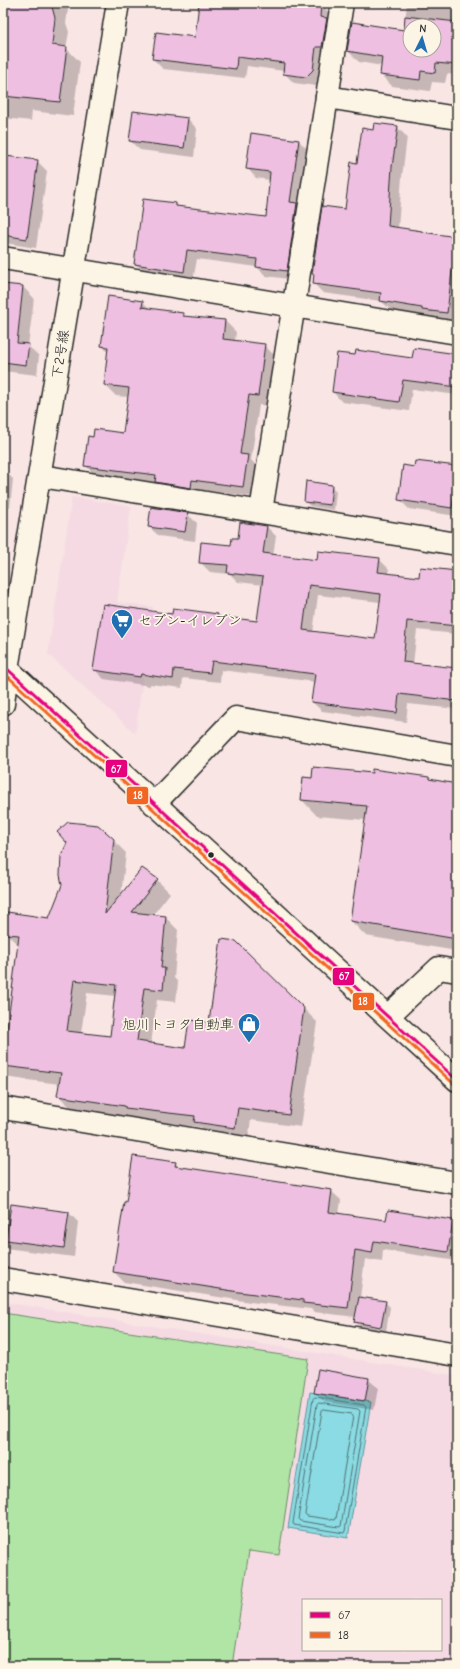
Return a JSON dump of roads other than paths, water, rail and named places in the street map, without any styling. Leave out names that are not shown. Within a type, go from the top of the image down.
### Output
[{"type":"street","name":"下2号線","points":[[3,704],[5,667],[41,476],[118,3]]},
{"type":"street","points":[[261,511],[342,3]]},
{"type":"street","points":[[327,97],[457,118]]},
{"type":"street","points":[[3,258],[457,332]]},
{"type":"street","points":[[41,476],[457,544]]},
{"type":"street","points":[[5,667],[457,1080]]},
{"type":"street","points":[[154,804],[236,718],[457,756]]},
{"type":"street","points":[[388,1016],[440,968],[457,971]]},
{"type":"street","points":[[3,1108],[457,1183]]},
{"type":"street","points":[[3,1279],[457,1355]]},
{"type":"water","points":[[310,1392],[371,1402],[348,1538],[288,1528]]},
{"type":"place","name":"セブン-イレブン","points":[[122,640]]},
{"type":"place","name":"旭川トヨタ自動車","points":[[249,1044]]}]
